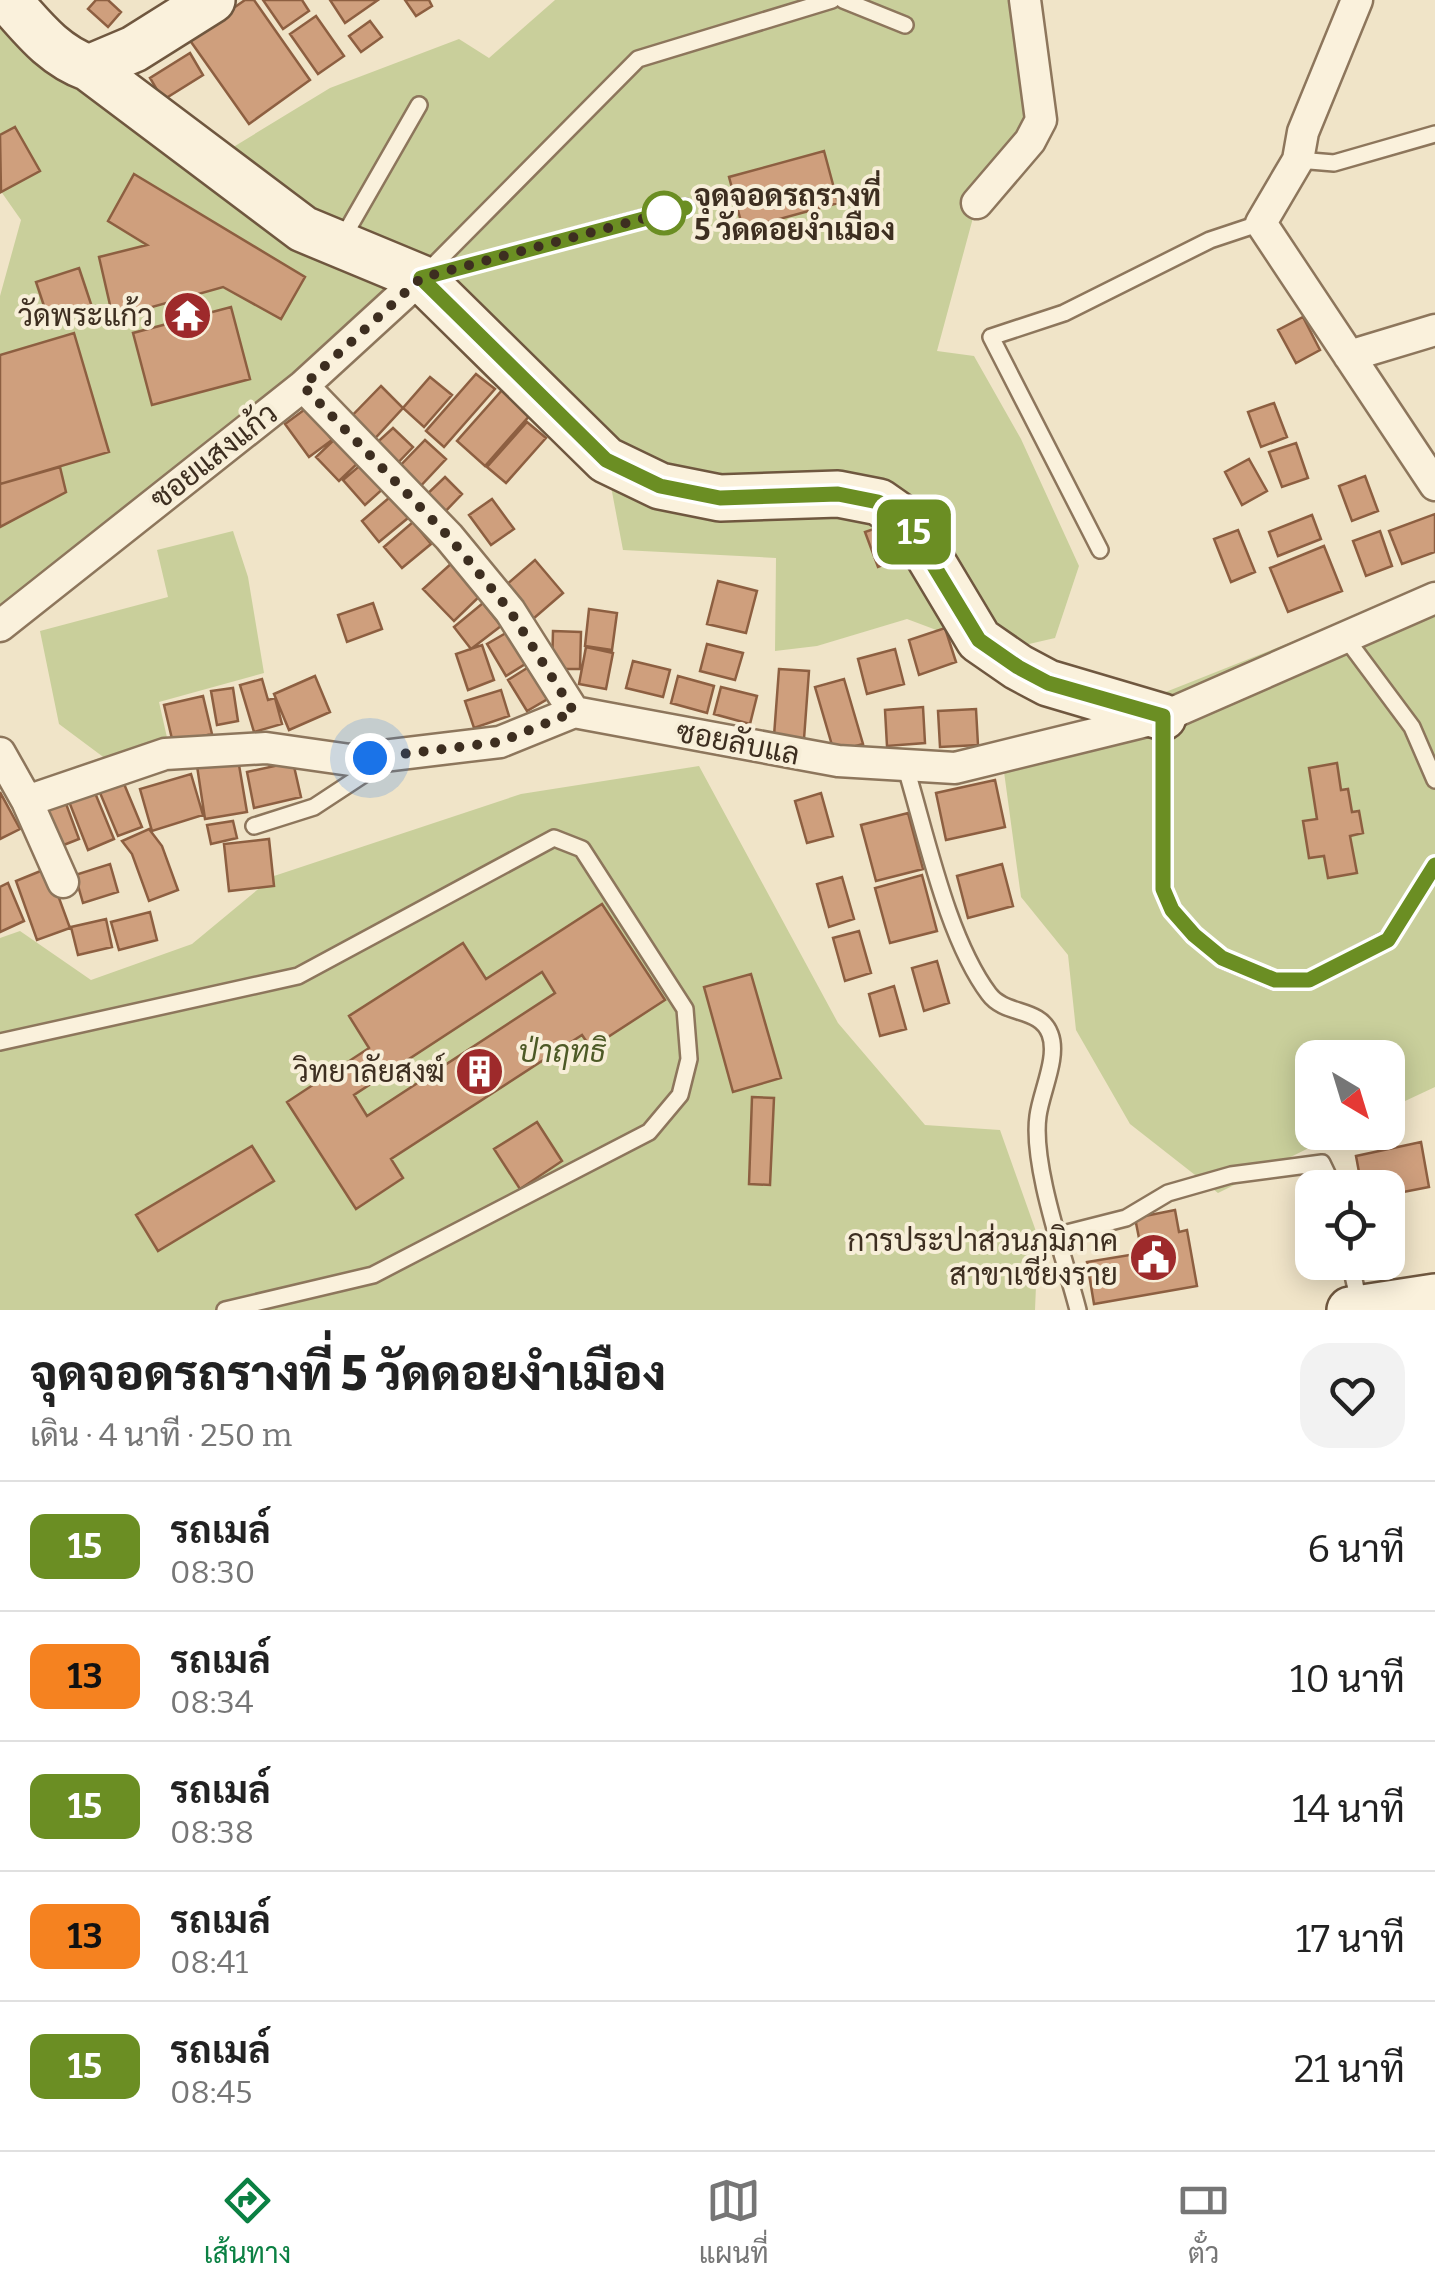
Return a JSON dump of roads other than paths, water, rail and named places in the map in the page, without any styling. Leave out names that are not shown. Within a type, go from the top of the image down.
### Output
[{"type":"street","points":[[8,0],[51,48],[88,68],[303,229],[421,278],[606,460],[660,486],[720,498],[838,494],[878,502],[908,523],[979,640],[1048,683],[1163,716]]},
{"type":"street","points":[[88,68],[134,49],[212,0]]},
{"type":"street","points":[[977,203],[1030,140],[1041,120],[1025,0]]},
{"type":"street","points":[[1356,0],[1303,132],[1298,160],[1261,223],[1435,485]]},
{"type":"street","name":"ซอยแสงแก้ว","points":[[0,626],[303,386],[421,278]]},
{"type":"street","points":[[1349,356],[1435,330]]},
{"type":"street","points":[[28,802],[165,754],[266,748],[350,760],[391,756],[500,742],[574,712],[510,611],[462,552],[303,386]]},
{"type":"street","name":"ซอยลับแล","points":[[574,712],[838,762],[956,768],[1163,716],[1435,598]]},
{"type":"street","points":[[0,753],[28,802],[63,882]]},
{"type":"street","points":[[1355,1309],[1435,1297]]},
{"type":"lane","points":[[421,278],[638,58],[832,0]]},
{"type":"lane","points":[[843,0],[904,25]]},
{"type":"lane","points":[[338,244],[419,104]]},
{"type":"lane","points":[[1298,160],[1334,164],[1435,134]]},
{"type":"lane","points":[[421,278],[685,208]]},
{"type":"lane","points":[[1100,550],[991,337],[1064,313],[1210,240],[1261,223]]},
{"type":"lane","points":[[1345,637],[1412,727],[1435,780]]},
{"type":"lane","points":[[1163,716],[1163,889],[1172,910],[1222,958],[1275,980],[1309,980],[1388,940],[1435,865]]},
{"type":"lane","points":[[254,826],[314,807],[391,756]]},
{"type":"lane","points":[[905,765],[965,955],[991,997],[1004,1007],[1037,1017],[1050,1032],[1053,1045],[1038,1117],[1036,1148],[1078,1310]]},
{"type":"lane","points":[[0,1042],[298,976],[554,838],[582,850],[684,1009],[689,1059],[680,1095],[649,1132],[373,1275],[225,1310]]},
{"type":"lane","points":[[1058,1235],[1126,1218],[1168,1193],[1231,1175],[1322,1163],[1325,1170]]},
{"type":"lane","points":[[1352,1280],[1355,1309]]},
{"type":"place","name":"จุดจอดรถรางที่ 5 วัดดอยงำเมือง","points":[[664,213]]},
{"type":"place","name":"วัดพระแก้ว","points":[[188,316]]},
{"type":"place","name":"วิทยาลัยสงฆ์","points":[[480,1072]]},
{"type":"place","name":"การประปาส่วนภูมิภาค สาขาเชียงราย","points":[[1153,1258]]},
{"type":"park label","name":"ป่าฤทธิ","points":[[562,1052]]}]
